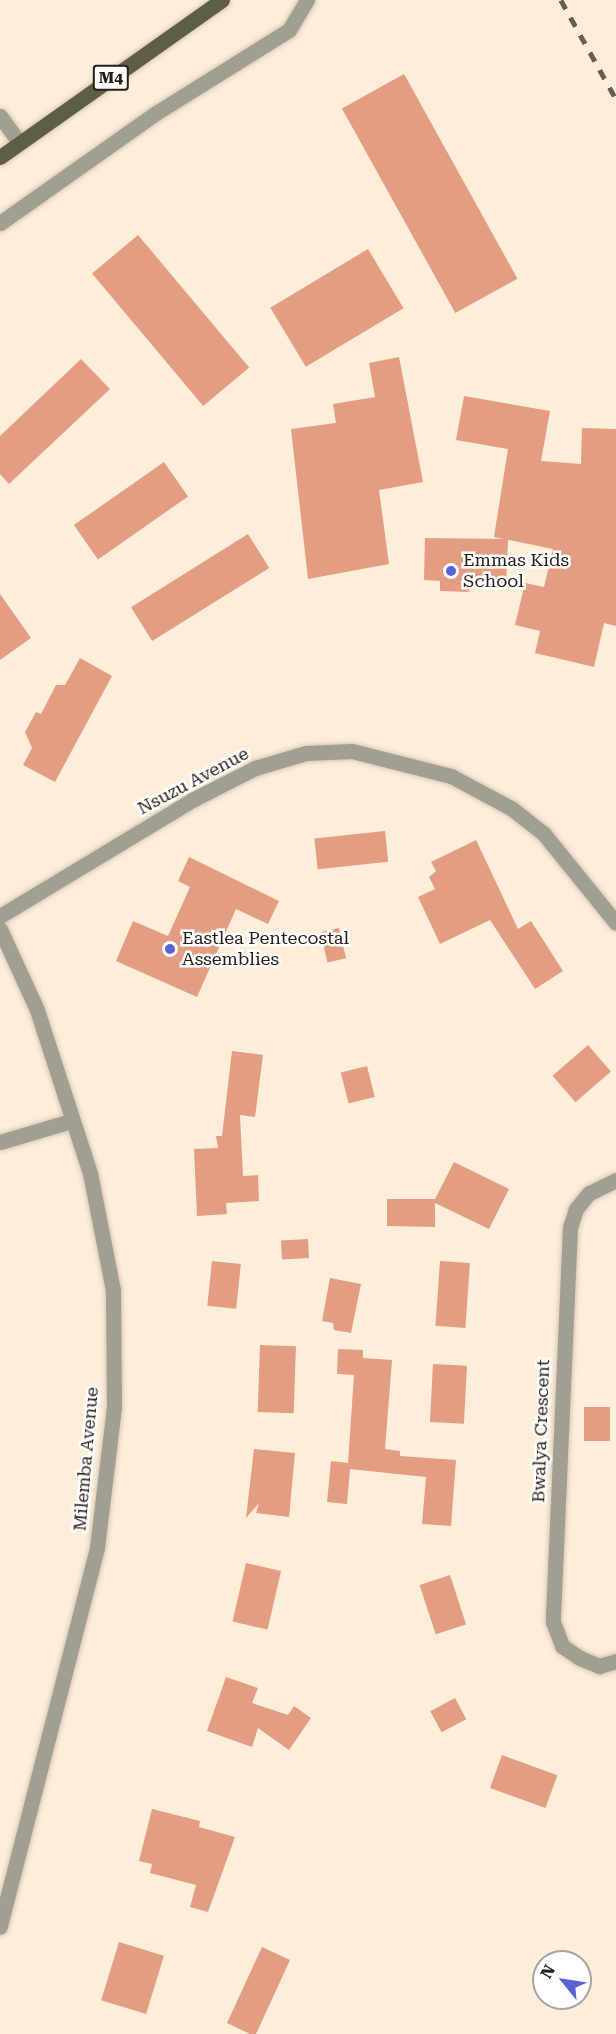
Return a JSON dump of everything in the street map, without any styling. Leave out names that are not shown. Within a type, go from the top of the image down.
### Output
[{"type":"main road","name":"M4","points":[[0,156],[222,0]]},
{"type":"street","points":[[0,223],[156,113],[289,30],[307,0]]},
{"type":"street","points":[[0,116],[19,142]]},
{"type":"street","name":"Nsuzu Avenue","points":[[0,916],[192,800],[255,768],[306,753],[352,751],[451,776],[511,808],[544,834],[616,923]]},
{"type":"street","name":"Milemba Avenue","points":[[0,929],[37,1010],[71,1121],[90,1173],[113,1290],[114,1407],[98,1548],[0,1927]]},
{"type":"street","points":[[0,1142],[71,1121]]},
{"type":"street","name":"Bwalya Crescent","points":[[616,1180],[589,1193],[576,1209],[570,1227],[553,1622],[562,1646],[580,1658],[599,1666],[616,1661]]},
{"type":"building","points":[[404,74],[517,279],[455,313],[342,108]]},
{"type":"building","points":[[138,235],[249,368],[203,406],[92,274]]},
{"type":"building","points":[[368,249],[404,308],[306,367],[270,308]]},
{"type":"building","points":[[399,357],[423,482],[379,490],[389,564],[308,579],[291,429],[336,423],[333,404],[375,397],[369,363]]},
{"type":"building","points":[[81,359],[110,389],[9,484],[0,474],[0,436]]},
{"type":"building","points":[[464,396],[550,411],[541,461],[581,464],[582,428],[616,429],[616,626],[604,623],[594,667],[535,653],[540,631],[515,625],[525,583],[544,587],[553,549],[494,537],[508,449],[456,440]]},
{"type":"building","points":[[164,462],[188,496],[98,559],[74,525]]},
{"type":"building","points":[[248,534],[269,568],[152,641],[131,607]]},
{"type":"building","points":[[425,538],[508,539],[506,585],[470,584],[469,592],[440,591],[440,581],[424,580]]},
{"type":"building","points":[[0,594],[31,638],[0,660]]},
{"type":"building","points":[[80,658],[112,676],[55,782],[23,765],[32,748],[25,732],[36,712],[41,714],[56,685],[65,685]]},
{"type":"building","points":[[385,831],[388,862],[318,869],[314,838]]},
{"type":"building","points":[[476,840],[518,929],[531,921],[563,971],[535,989],[490,920],[440,944],[418,897],[435,889],[429,877],[436,871],[431,862]]},
{"type":"building","name":"Eastlea Pentecostal Assemblies","points":[[189,857],[279,901],[268,924],[236,909],[197,997],[116,961],[133,921],[168,936],[190,887],[178,881]]},
{"type":"building","points":[[339,928],[346,958],[327,962],[320,932]]},
{"type":"building","points":[[588,1045],[611,1071],[575,1102],[553,1076]]},
{"type":"building","points":[[232,1051],[263,1055],[255,1117],[240,1115],[243,1176],[258,1175],[259,1201],[226,1203],[227,1214],[197,1216],[194,1149],[218,1148],[216,1136],[222,1136]]},
{"type":"building","points":[[367,1066],[375,1097],[349,1104],[341,1073]]},
{"type":"building","points":[[454,1162],[509,1189],[489,1229],[435,1203],[435,1227],[387,1226],[387,1199],[435,1199]]},
{"type":"building","points":[[308,1239],[309,1258],[282,1259],[281,1240]]},
{"type":"building","points":[[212,1261],[241,1264],[236,1309],[207,1306]]},
{"type":"building","points":[[440,1261],[470,1263],[465,1328],[435,1326]]},
{"type":"building","points":[[330,1278],[361,1284],[351,1333],[334,1330],[333,1323],[322,1321]]},
{"type":"building","points":[[260,1345],[296,1346],[294,1413],[258,1412]]},
{"type":"building","points":[[338,1349],[363,1350],[363,1358],[392,1360],[385,1449],[400,1451],[400,1456],[456,1460],[451,1526],[422,1524],[426,1477],[350,1469],[347,1504],[327,1502],[331,1461],[348,1463],[354,1375],[337,1374]]},
{"type":"building","points":[[433,1364],[467,1366],[464,1424],[430,1422]]},
{"type":"building","points":[[584,1407],[610,1407],[610,1441],[584,1441]]},
{"type":"building","points":[[254,1449],[295,1453],[289,1517],[256,1513],[259,1503],[246,1518]]},
{"type":"building","points":[[246,1563],[281,1571],[268,1630],[233,1621]]},
{"type":"building","points":[[450,1575],[466,1624],[436,1634],[420,1585]]},
{"type":"building","points":[[226,1677],[258,1688],[252,1703],[288,1715],[294,1706],[311,1718],[289,1750],[258,1728],[252,1747],[207,1731]]},
{"type":"building","points":[[455,1698],[466,1719],[442,1732],[430,1711]]},
{"type":"building","points":[[502,1755],[557,1775],[545,1808],[490,1788]]},
{"type":"building","points":[[152,1809],[200,1821],[199,1827],[235,1837],[208,1912],[190,1907],[196,1885],[150,1873],[152,1864],[139,1861]]},
{"type":"building","points":[[119,1942],[164,1956],[146,2014],[101,2000]]},
{"type":"building","points":[[262,1947],[290,1960],[256,2034],[250,2034],[227,2023]]},
{"type":"railway","points":[[561,0],[616,99]]},
{"type":"place","name":"Emmas Kids School","points":[[451,571]]},
{"type":"place","name":"Eastlea Pentecostal Assemblies","points":[[170,949]]}]
